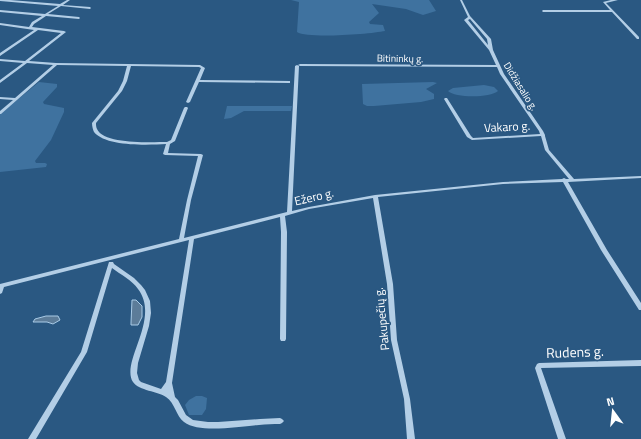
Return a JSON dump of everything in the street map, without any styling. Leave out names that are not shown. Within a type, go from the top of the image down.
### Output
[{"type":"street","points":[[0,0],[90,8]]},
{"type":"street","points":[[30,28],[46,15],[69,0]]},
{"type":"street","name":"Didžiasalio g.","points":[[461,0],[470,17],[489,39],[491,50],[499,66],[543,135],[548,150],[572,179]]},
{"type":"street","points":[[616,0],[604,2],[638,38]]},
{"type":"street","points":[[0,11],[79,18]]},
{"type":"street","points":[[543,11],[612,11]]},
{"type":"street","points":[[0,24],[64,32],[0,82]]},
{"type":"street","points":[[0,56],[37,29]]},
{"type":"street","points":[[0,60],[25,63],[56,64],[200,66],[203,68],[188,102]]},
{"type":"street","points":[[0,112],[56,64]]},
{"type":"street","name":"Bitininkų g.","points":[[289,213],[299,65],[499,66]]},
{"type":"street","points":[[129,66],[125,81],[120,91],[94,123],[94,130],[99,136],[120,141],[168,143],[173,141],[186,108]]},
{"type":"street","points":[[198,81],[289,82]]},
{"type":"street","points":[[0,98],[15,99]]},
{"type":"street","name":"Vakaro g.","points":[[446,99],[469,137],[472,139],[543,135]]},
{"type":"street","points":[[168,143],[165,154],[200,155],[181,240]]},
{"type":"street","name":"Ežero g.","points":[[1,286],[111,261],[181,240],[289,213],[375,196],[503,183],[641,177]]},
{"type":"street","points":[[564,180],[604,250],[641,308]]},
{"type":"street","name":"Pakupečių g.","points":[[375,196],[390,284],[394,340],[407,398],[411,439]]},
{"type":"street","points":[[282,215],[284,232],[283,340]]},
{"type":"street","points":[[192,238],[169,383],[172,398],[182,417],[197,424],[210,425],[262,420],[280,421]]},
{"type":"street","points":[[32,439],[84,352],[111,261],[139,285],[146,296],[148,304],[147,324],[137,357],[135,377],[139,384],[163,392],[172,398]]},
{"type":"street","points":[[0,292],[1,286]]},
{"type":"street","name":"Rudens g.","points":[[562,439],[538,368],[540,366],[641,363]]},
{"type":"street","points":[[163,392],[169,383]]},
{"type":"shaded area","points":[[291,0],[429,0],[436,11],[423,15],[406,9],[372,4],[379,13],[369,22],[370,24],[383,25],[385,31],[326,36],[297,32],[299,2]]},
{"type":"shaded area","points":[[39,82],[57,84],[57,87],[43,102],[44,104],[64,108],[64,112],[51,140],[35,161],[36,163],[47,164],[46,167],[0,172],[0,114]]},
{"type":"shaded area","points":[[437,83],[426,89],[434,94],[434,99],[421,102],[374,106],[367,106],[363,104],[362,84]]},
{"type":"shaded area","points":[[484,85],[494,87],[498,91],[488,95],[465,96],[448,91],[453,88]]},
{"type":"shaded area","points":[[227,106],[292,106],[291,111],[244,111],[231,118],[224,119]]},
{"type":"shaded area","points":[[132,300],[136,300],[142,306],[142,317],[138,325],[131,325]]},
{"type":"shaded area","points":[[46,316],[58,316],[60,320],[53,324],[47,322],[33,322],[35,319]]},
{"type":"shaded area","points":[[196,396],[207,398],[206,409],[202,415],[189,415],[185,405],[189,400]]}]
